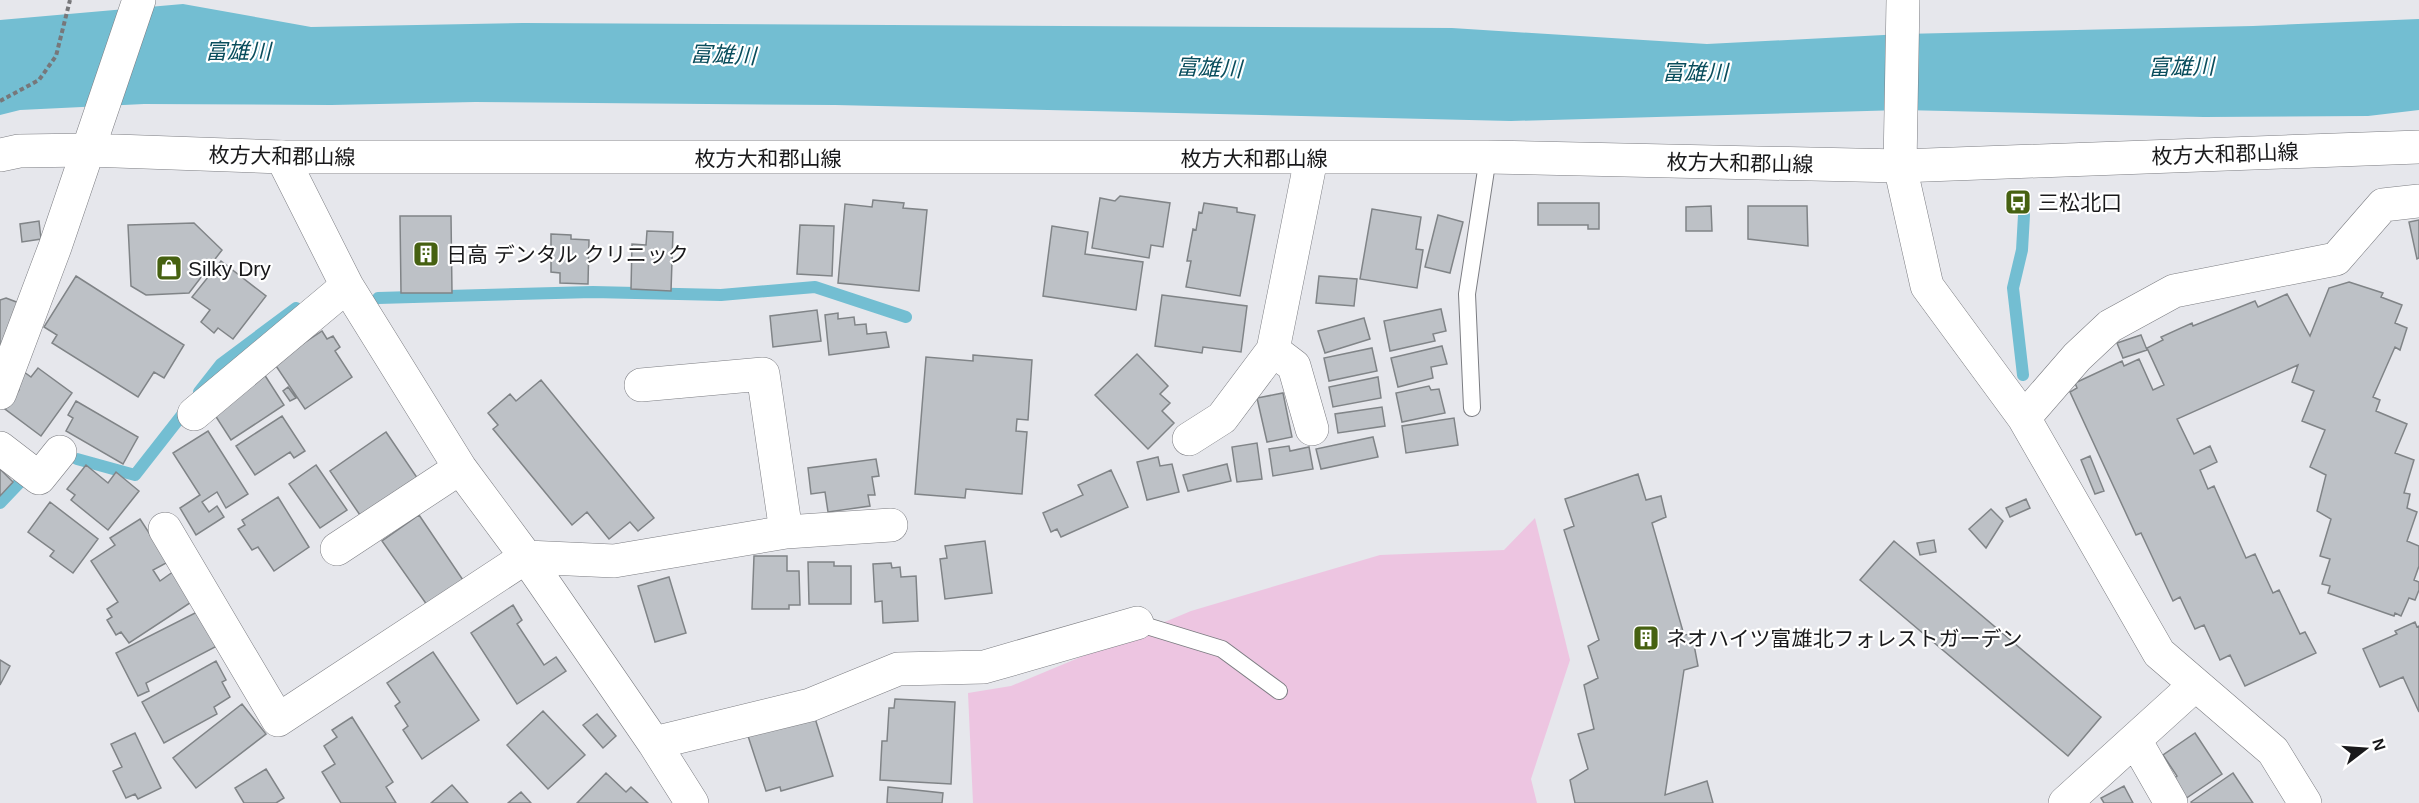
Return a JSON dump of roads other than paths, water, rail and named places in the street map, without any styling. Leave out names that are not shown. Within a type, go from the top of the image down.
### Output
[{"type":"street","points":[[0,393],[55,247],[139,0]]},
{"type":"street","points":[[1904,0],[1900,166],[1927,286],[2024,418],[2159,653],[2274,751],[2305,803]]},
{"type":"street","name":"枚方大和郡山線","points":[[0,155],[19,151],[88,150],[282,157],[1311,159],[1488,157],[1900,166],[2419,147]]},
{"type":"street","points":[[282,157],[347,285],[460,468],[526,557],[654,743],[692,803]]},
{"type":"street","points":[[1188,439],[1222,418],[1273,350],[1311,159]]},
{"type":"street","points":[[2024,418],[2077,357],[2110,326],[2174,291],[2336,259],[2383,205],[2419,201]]},
{"type":"street","points":[[194,414],[347,285]]},
{"type":"street","points":[[1273,350],[1294,366],[1312,429]]},
{"type":"street","points":[[641,385],[763,374],[786,532]]},
{"type":"street","points":[[0,448],[39,478],[60,452]]},
{"type":"street","points":[[337,549],[460,468]]},
{"type":"street","points":[[165,529],[278,720],[526,557],[614,561],[786,532],[891,525]]},
{"type":"street","points":[[654,743],[810,705],[898,669],[984,667],[1137,624]]},
{"type":"street","points":[[2065,803],[2195,685]]},
{"type":"street","points":[[2135,740],[2171,803]]},
{"type":"lane","points":[[1472,408],[1467,294],[1488,157]]},
{"type":"lane","points":[[1137,624],[1222,649],[1279,691]]},
{"type":"water","name":"富雄川","points":[[183,4],[311,27],[523,23],[1452,28],[1707,44],[1903,34],[2253,26],[2419,19],[2419,110],[2368,116],[2204,117],[1902,110],[1511,121],[835,105],[475,102],[331,105],[144,104],[20,110],[0,115],[0,20]]},
{"type":"waterway","points":[[2023,375],[2013,288],[2022,250],[2024,215]]},
{"type":"waterway","points":[[378,298],[593,292],[721,295],[815,287],[906,317]]},
{"type":"waterway","points":[[199,392],[221,364],[296,308]]},
{"type":"waterway","points":[[77,459],[135,475],[189,406]]},
{"type":"waterway","points":[[0,503],[21,481]]},
{"type":"place","name":"三松北口","points":[[2018,202]]},
{"type":"place","name":"日高 デンタル クリニック","points":[[426,254]]},
{"type":"place","name":"Silky Dry","points":[[169,268]]},
{"type":"place","name":"ネオハイツ富雄北フォレストガーデン","points":[[1646,638]]}]
